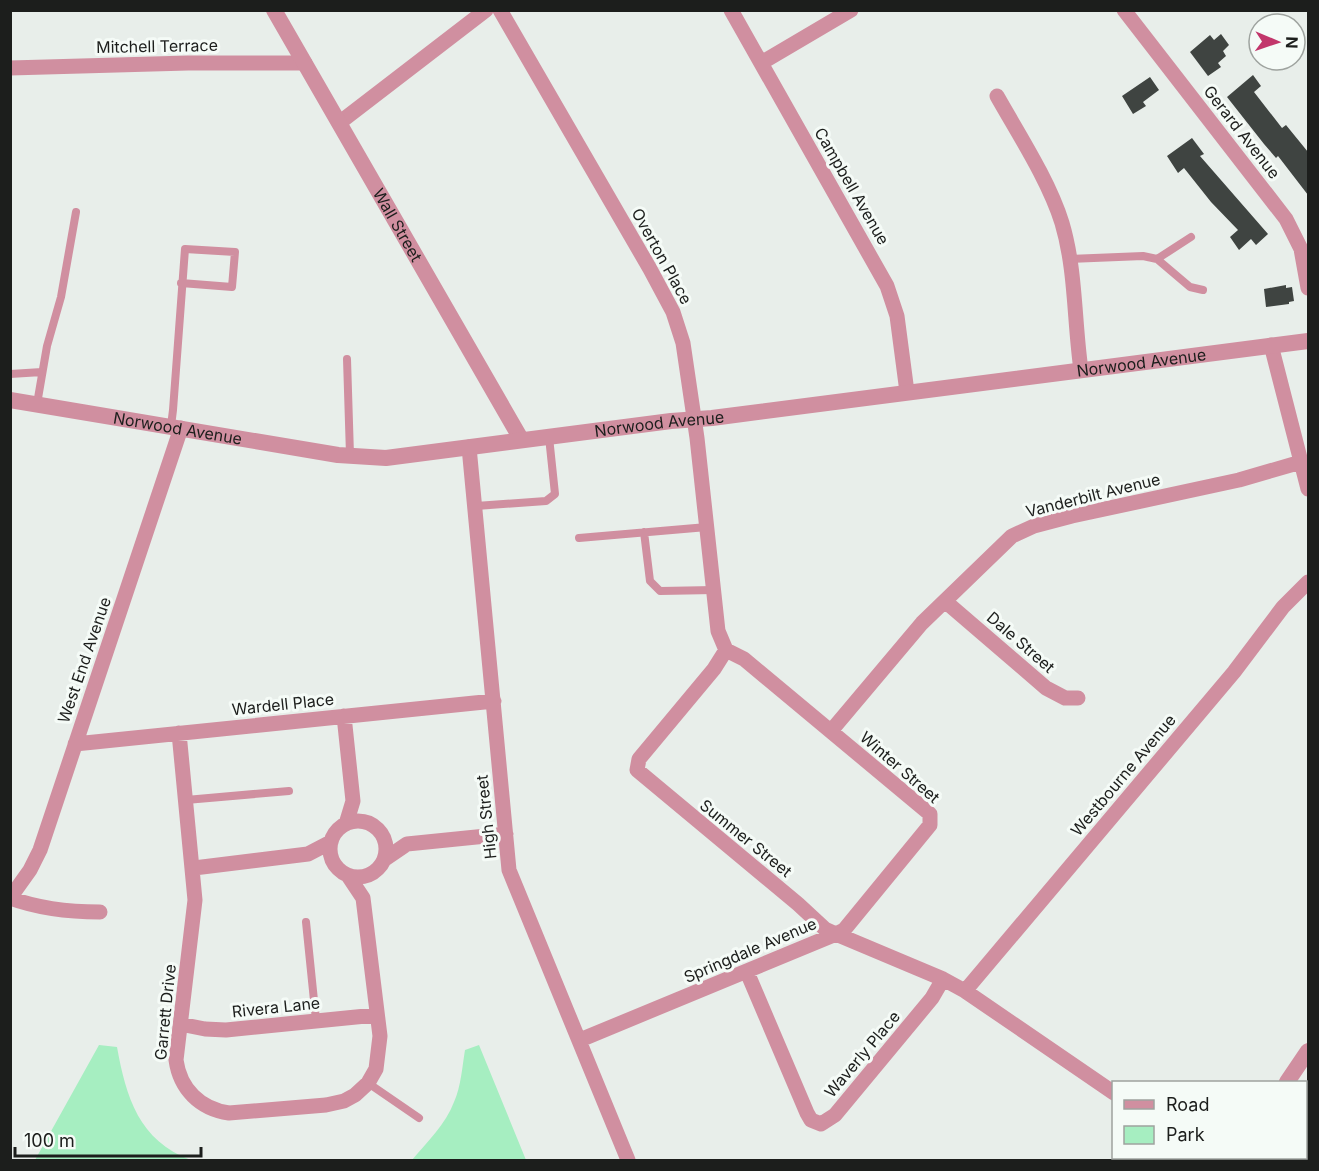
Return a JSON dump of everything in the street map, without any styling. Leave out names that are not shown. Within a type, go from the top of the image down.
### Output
[{"type":"street","name":"Wall Street","points":[[274,10],[521,439]]},
{"type":"street","points":[[339,123],[486,10]]},
{"type":"street","name":"Overton Place","points":[[500,10],[673,312],[683,343],[718,631],[726,650]]},
{"type":"street","name":"Campbell Avenue","points":[[730,10],[887,286],[897,316],[907,392]]},
{"type":"street","points":[[761,63],[851,10]]},
{"type":"street","name":"Gerard Avenue","points":[[1124,10],[1286,219],[1301,249],[1308,288]]},
{"type":"street","name":"Mitchell Terrace","points":[[10,68],[188,63],[304,63]]},
{"type":"street","points":[[997,96],[1052,198],[1061,222],[1069,259],[1081,370]]},
{"type":"street","name":"Norwood Avenue","points":[[10,400],[350,457],[386,458],[521,439],[1308,341]]},
{"type":"street","points":[[1271,345],[1308,489]]},
{"type":"street","name":"West End Avenue","points":[[10,898],[30,870],[40,850],[176,427]]},
{"type":"street","name":"High Street","points":[[469,447],[509,870],[628,1161]]},
{"type":"street","name":"Vanderbilt Avenue","points":[[831,731],[922,623],[946,602],[1002,544],[1022,531],[1072,516],[1239,480],[1301,462]]},
{"type":"street","name":"Westbourne Avenue","points":[[965,991],[1234,672],[1283,607],[1308,582]]},
{"type":"street","name":"Dale Street","points":[[946,602],[1046,688],[1065,698],[1078,698]]},
{"type":"street","name":"Winter Street","points":[[726,650],[744,659],[928,811],[931,821],[844,930],[836,934]]},
{"type":"street","name":"Summer Street","points":[[726,650],[714,669],[639,759],[636,766],[642,776],[798,904],[825,929],[836,934]]},
{"type":"street","name":"Wardell Place","points":[[75,744],[494,701]]},
{"type":"street","points":[[344,716],[352,801],[346,824]]},
{"type":"street","name":"Garrett Drive","points":[[179,733],[194,868],[194,918],[176,1060],[178,1074],[200,1102],[215,1111],[229,1113],[326,1105],[344,1101],[368,1083]]},
{"type":"street","points":[[352,801],[367,822],[379,829],[387,851],[378,870],[357,878],[350,877],[337,869],[333,863],[331,842],[339,828],[346,824],[352,821],[367,822]]},
{"type":"street","points":[[383,835],[407,844],[506,834]]},
{"type":"street","points":[[194,868],[308,854],[331,842]]},
{"type":"street","points":[[385,859],[407,844]]},
{"type":"street","points":[[308,854],[333,863]]},
{"type":"street","points":[[363,898],[372,874]]},
{"type":"street","points":[[350,877],[363,898],[380,1036],[376,1069],[368,1083]]},
{"type":"street","points":[[10,898],[53,910],[100,912]]},
{"type":"street","name":"Springdale Avenue","points":[[580,1040],[836,934],[943,979],[965,991],[1112,1092]]},
{"type":"street","name":"Waverly Place","points":[[747,972],[807,1113],[812,1120],[821,1124],[835,1115],[932,998],[943,979]]},
{"type":"street","name":"Rivera Lane","points":[[180,1024],[225,1030],[376,1015]]},
{"type":"street","points":[[1288,1081],[1308,1051]]},
{"type":"lane","points":[[37,404],[47,346],[61,297],[76,212]]},
{"type":"lane","points":[[1157,259],[1191,237]]},
{"type":"lane","points":[[176,427],[173,410],[181,284],[185,249],[235,252],[232,286],[181,284]]},
{"type":"lane","points":[[1069,259],[1143,256],[1157,259],[1190,287],[1203,290]]},
{"type":"lane","points":[[347,359],[350,457]]},
{"type":"lane","points":[[10,374],[42,372]]},
{"type":"lane","points":[[476,506],[546,501],[555,494],[549,436]]},
{"type":"lane","points":[[579,538],[707,527]]},
{"type":"lane","points":[[644,532],[650,581],[660,591],[714,590]]},
{"type":"lane","points":[[186,800],[289,791]]},
{"type":"lane","points":[[306,922],[316,1020]]},
{"type":"lane","points":[[368,1083],[419,1118]]},
{"type":"green space","points":[[99,1045],[117,1047],[131,1100],[147,1129],[173,1152],[191,1160],[35,1160]]},
{"type":"green space","points":[[479,1045],[526,1160],[412,1160],[436,1133],[451,1110],[458,1090],[465,1050]]},
{"type":"building","points":[[1221,34],[1229,45],[1223,51],[1226,56],[1218,63],[1221,67],[1208,76],[1190,52],[1210,35],[1214,40]]},
{"type":"building","points":[[1253,75],[1261,86],[1254,92],[1282,128],[1286,125],[1308,152],[1308,195],[1227,97]]},
{"type":"building","points":[[1150,77],[1159,90],[1143,102],[1146,106],[1133,114],[1122,96]]},
{"type":"building","points":[[1192,138],[1204,154],[1200,156],[1268,234],[1256,245],[1251,239],[1239,250],[1230,237],[1238,230],[1211,202],[1184,168],[1178,173],[1167,156]]},
{"type":"building","points":[[1286,285],[1286,288],[1292,287],[1294,301],[1289,304],[1266,307],[1264,289]]}]
